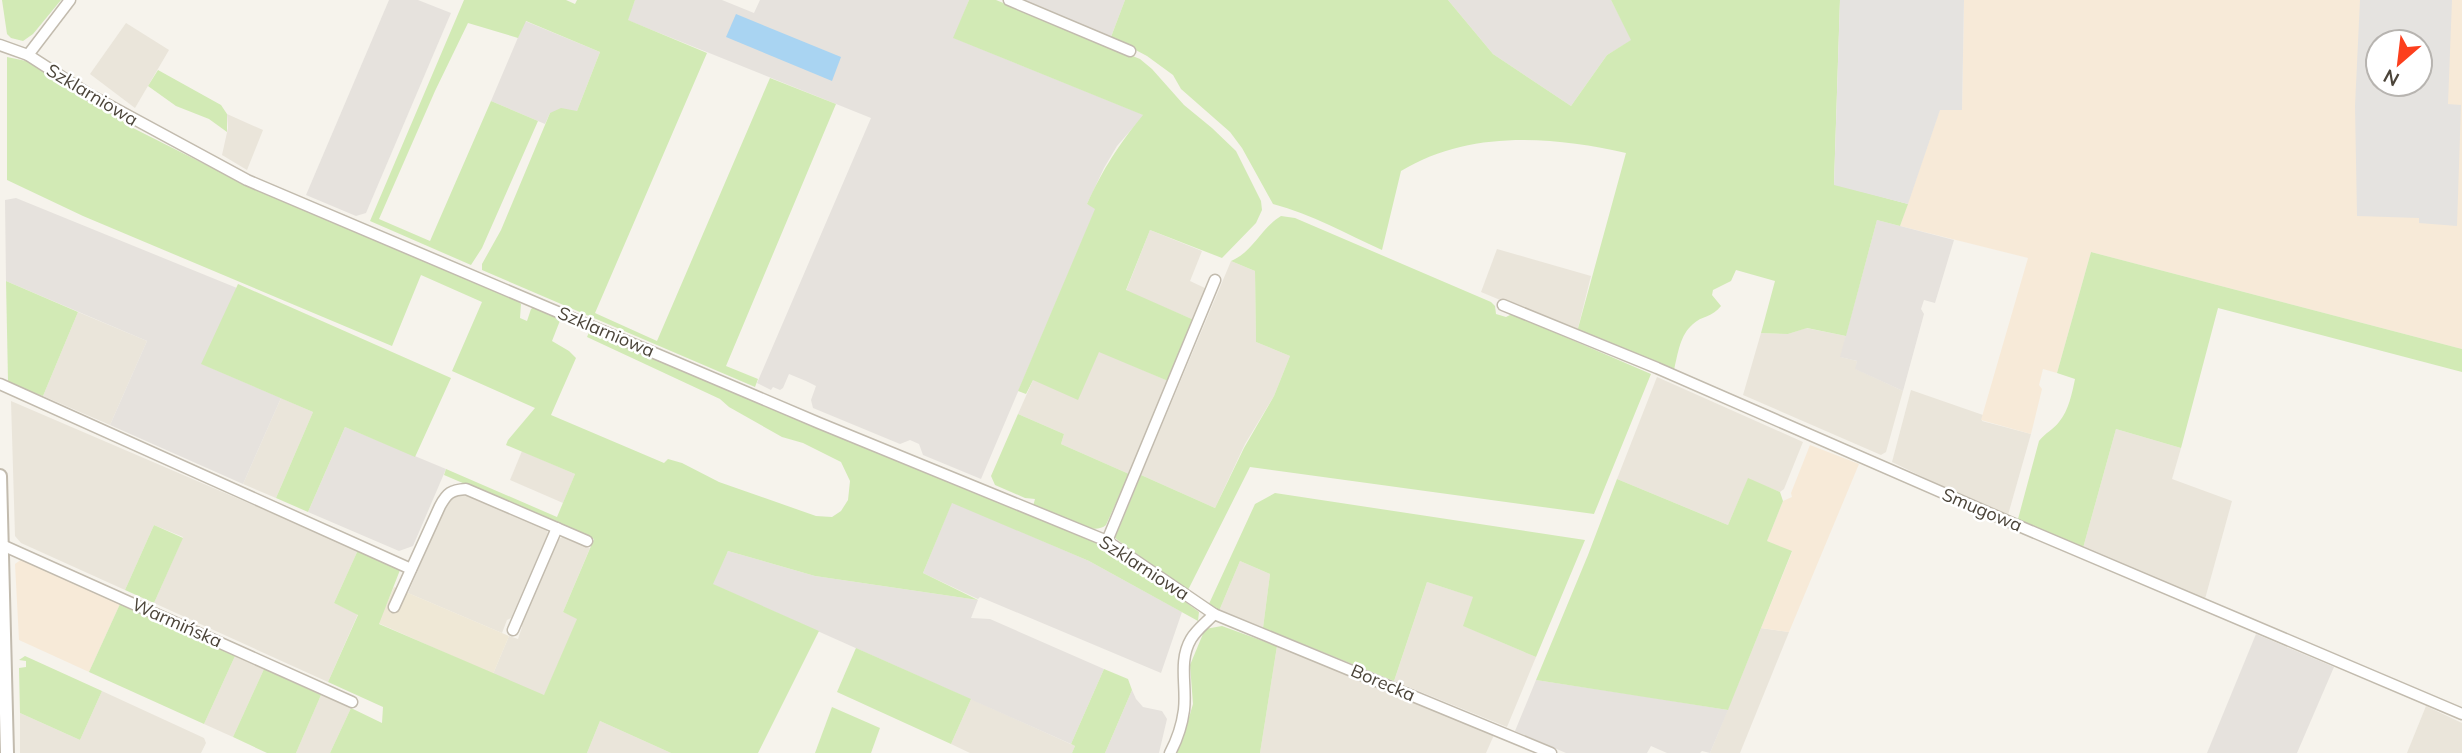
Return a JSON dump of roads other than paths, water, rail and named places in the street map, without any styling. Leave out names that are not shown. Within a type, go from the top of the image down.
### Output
[{"type":"street","points":[[28,55],[70,0]]},
{"type":"street","points":[[1009,0],[1130,51]]},
{"type":"street","name":"Szklarniowa","points":[[0,45],[28,55],[90,96],[247,180],[819,423],[1107,541],[1214,614]]},
{"type":"street","points":[[1107,541],[1215,279]]},
{"type":"street","name":"Smugowa","points":[[1503,305],[1657,368],[2025,529],[2462,714]]},
{"type":"street","points":[[0,384],[411,569]]},
{"type":"street","points":[[0,476],[8,753]]},
{"type":"street","points":[[394,607],[440,506],[447,493],[455,490],[466,489],[587,541]]},
{"type":"street","points":[[513,630],[557,528]]},
{"type":"street","name":"Warmińska","points":[[2,545],[352,702]]},
{"type":"street","points":[[1170,753],[1184,708],[1182,680],[1187,648],[1199,629],[1214,614]]},
{"type":"street","name":"Borecka","points":[[1214,614],[1551,753]]},
{"type":"water","points":[[736,14],[841,57],[832,81],[726,37]]}]
